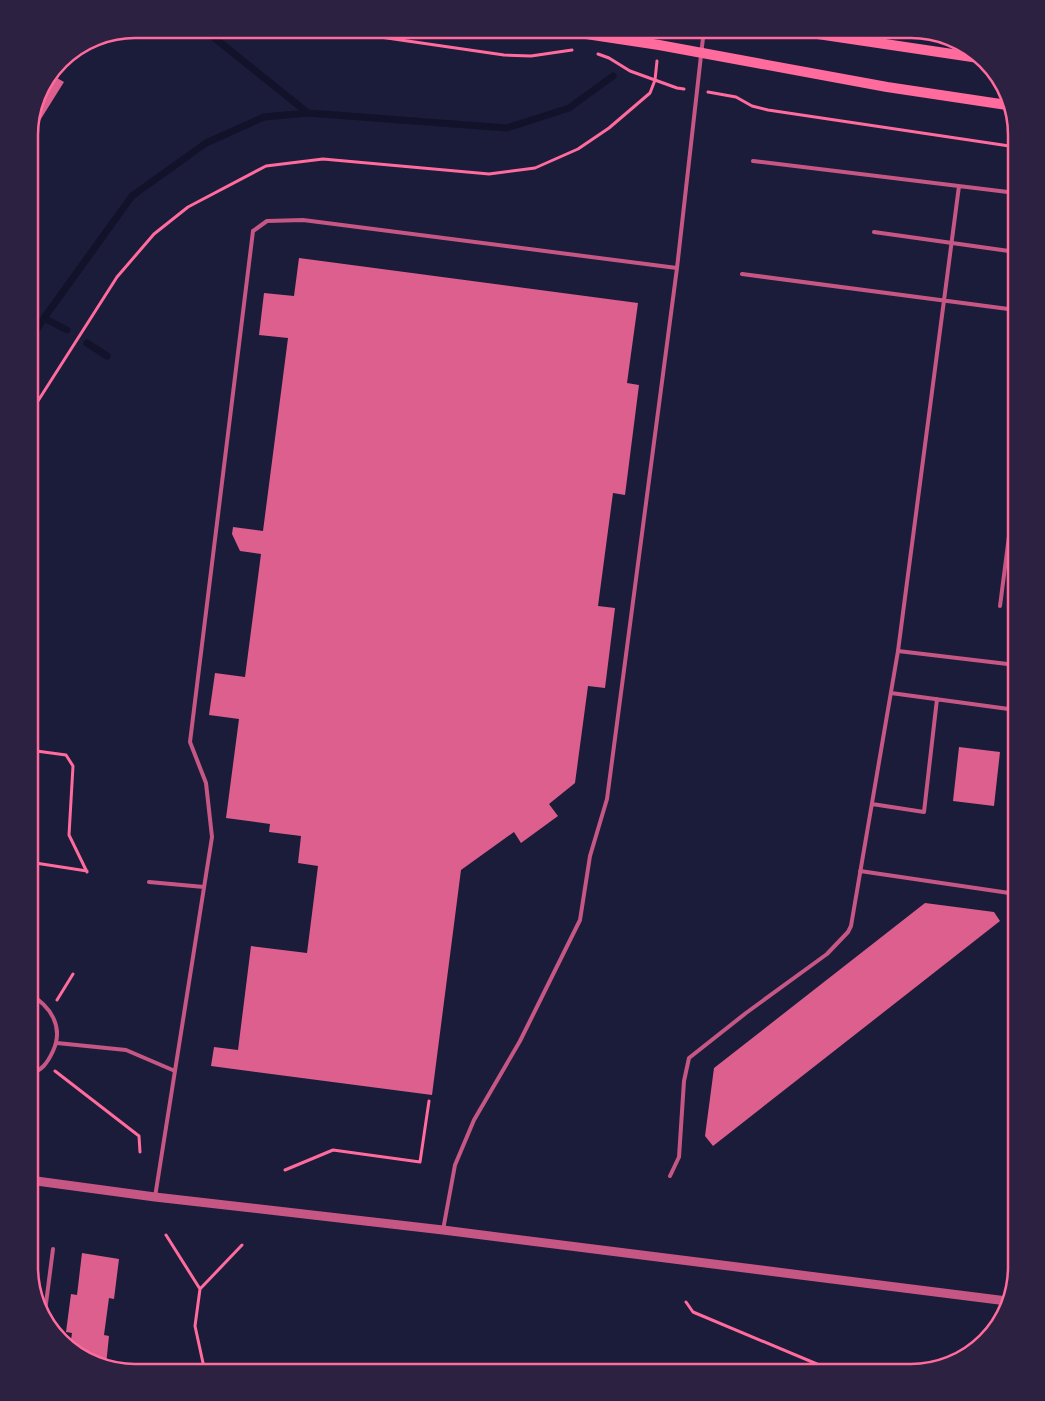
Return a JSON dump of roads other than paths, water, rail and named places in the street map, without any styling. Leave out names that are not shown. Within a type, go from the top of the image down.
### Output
[{"type":"main road","points":[[608,38],[887,87],[1002,104]]},
{"type":"main road","points":[[845,38],[968,56]]},
{"type":"street","points":[[38,1181],[1001,1300]]},
{"type":"lane","points":[[443,1230],[455,1165],[474,1120],[520,1041],[580,920],[590,856],[607,799],[677,268],[703,38]]},
{"type":"lane","points":[[753,160],[1008,193]]},
{"type":"lane","points":[[670,1176],[679,1157],[684,1081],[690,1058],[827,954],[848,932],[855,908],[898,651],[958,186]]},
{"type":"lane","points":[[155,1197],[212,837],[206,783],[190,742],[253,231],[268,221],[303,220],[677,268]]},
{"type":"lane","points":[[874,232],[1008,251]]},
{"type":"lane","points":[[742,274],[1008,309]]},
{"type":"lane","points":[[1000,606],[1008,544]]},
{"type":"lane","points":[[898,651],[1008,664]]},
{"type":"lane","points":[[891,693],[1008,709]]},
{"type":"lane","points":[[872,804],[924,812],[937,699]]},
{"type":"lane","points":[[860,871],[1008,893]]},
{"type":"lane","points":[[149,882],[204,887]]},
{"type":"lane","points":[[38,998],[51,1012],[57,1028],[57,1043],[47,1064],[38,1071]]},
{"type":"lane","points":[[57,1043],[126,1050],[175,1071]]},
{"type":"lane","points":[[46,1305],[53,1249]]},
{"type":"waterway","points":[[214,38],[308,113]]},
{"type":"waterway","points":[[38,328],[132,196],[206,143],[264,117],[308,113],[507,128],[569,108],[613,76]]},
{"type":"waterway","points":[[44,318],[67,330]]},
{"type":"waterway","points":[[87,343],[107,356]]}]
